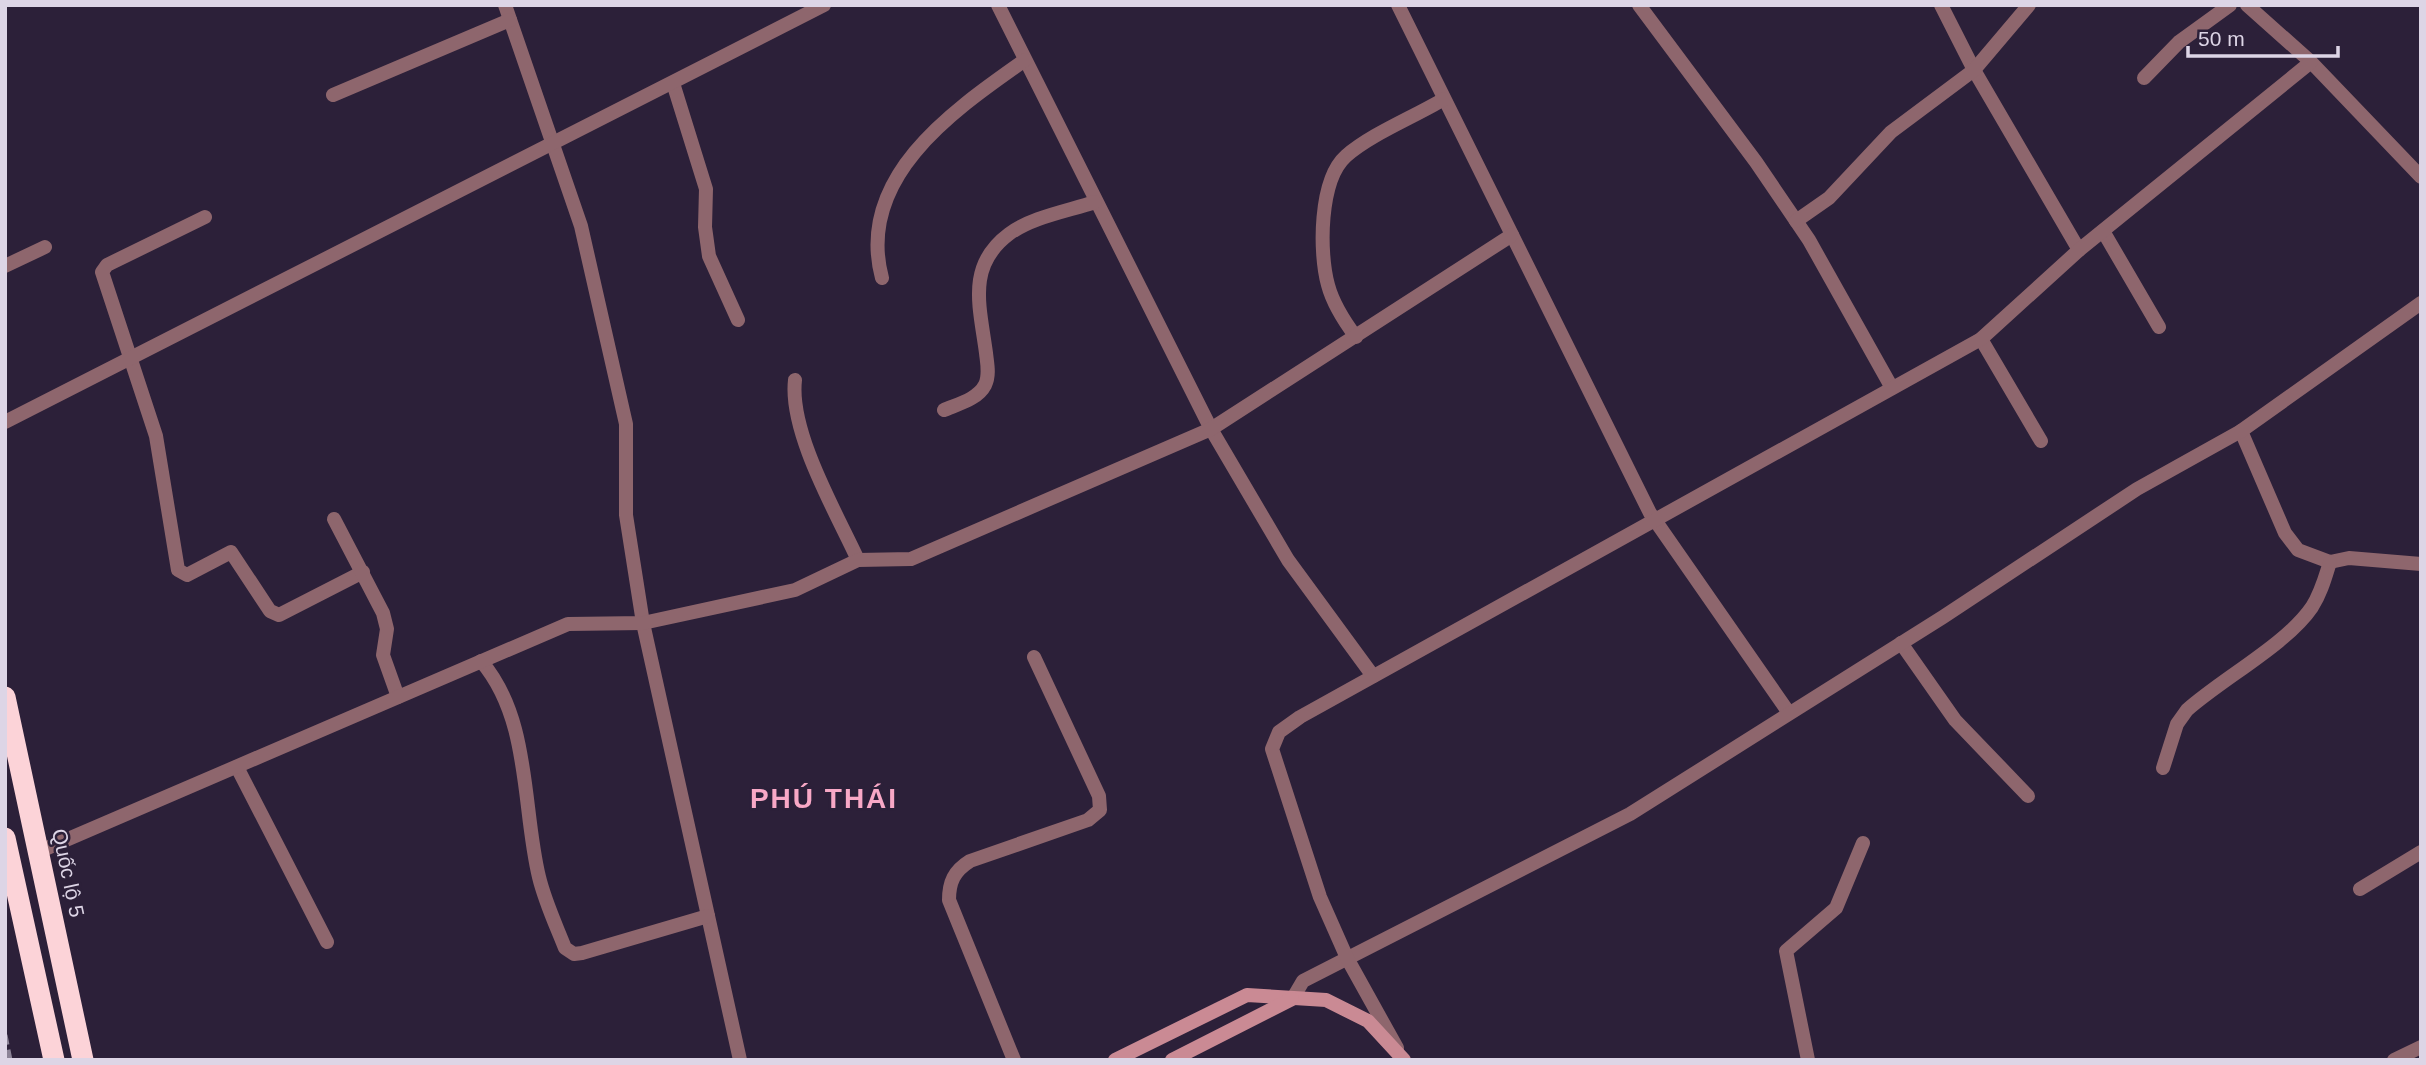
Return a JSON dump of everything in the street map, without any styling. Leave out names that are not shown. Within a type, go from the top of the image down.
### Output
[{"type":"highway","name":"Quốc lộ 5","points":[[5,697],[83,1060]]},
{"type":"highway","points":[[5,838],[8,862],[54,1060]]},
{"type":"street","points":[[505,5],[581,226],[626,424],[626,515],[643,623],[740,1060]]},
{"type":"street","points":[[5,422],[554,146],[824,5]]},
{"type":"street","points":[[998,5],[1211,429],[1288,560],[1373,676]]},
{"type":"street","points":[[1398,5],[1650,513],[1789,713]]},
{"type":"street","points":[[1639,5],[1796,221],[1892,388]]},
{"type":"street","points":[[1941,5],[1974,70],[2080,250]]},
{"type":"street","points":[[1796,221],[1829,198],[1891,132],[1974,70],[2029,5]]},
{"type":"street","points":[[2144,78],[2179,42],[2230,5]]},
{"type":"street","points":[[2246,5],[2311,62],[2421,177]]},
{"type":"street","points":[[333,95],[510,20]]},
{"type":"street","points":[[882,278],[876,237],[881,211],[899,175],[911,158],[949,118],[1025,60]]},
{"type":"street","points":[[1401,1055],[1347,958],[1320,897],[1272,749],[1279,732],[1373,676],[1980,339],[2080,250],[2311,62]]},
{"type":"street","points":[[673,83],[704,178],[709,256],[738,320]]},
{"type":"street","points":[[1356,337],[1333,299],[1325,267],[1325,215],[1330,178],[1346,156],[1444,99]]},
{"type":"street","points":[[944,410],[967,401],[985,384],[988,366],[978,290],[980,272],[986,260],[1001,240],[1021,226],[1095,202]]},
{"type":"street","points":[[205,217],[104,268],[102,276],[156,436],[181,574],[187,575],[231,552],[270,611],[279,615],[363,572]]},
{"type":"street","points":[[2103,231],[2159,327]]},
{"type":"street","points":[[38,852],[568,624],[643,623],[795,590],[858,560],[911,559],[1211,429],[1512,235]]},
{"type":"street","points":[[5,266],[45,247]]},
{"type":"street","points":[[1172,1060],[1293,999],[1303,981],[1630,814],[1901,643],[2137,489],[2241,431],[2421,303]]},
{"type":"street","points":[[1980,339],[2041,441]]},
{"type":"street","points":[[795,380],[794,393],[800,428],[858,560]]},
{"type":"street","points":[[2241,431],[2285,533],[2298,550],[2330,562],[2349,558],[2421,564]]},
{"type":"street","points":[[334,519],[386,620],[383,655],[398,697]]},
{"type":"street","points":[[2163,768],[2177,724],[2188,710],[2288,631],[2311,609],[2322,589],[2330,562]]},
{"type":"street","points":[[1901,643],[1960,726],[2028,796]]},
{"type":"street","points":[[1014,1060],[949,900],[949,887],[960,867],[970,861],[1088,820],[1100,810],[1099,796],[1034,657]]},
{"type":"street","points":[[481,661],[493,675],[510,709],[539,876],[565,948],[574,954],[582,953],[708,916]]},
{"type":"street","points":[[237,767],[327,942]]},
{"type":"street","points":[[1808,1060],[1786,951],[1836,908],[1863,844]]},
{"type":"street","points":[[2360,889],[2421,852]]},
{"type":"street","points":[[1115,1060],[1247,995],[1326,1000],[1368,1021],[1401,1055]]},
{"type":"street","points":[[2394,1060],[2421,1047]]},
{"type":"railway","points":[[5,1035],[10,1060]]},
{"type":"district","name":"PHÚ THÁI","points":[[824,798]]}]
